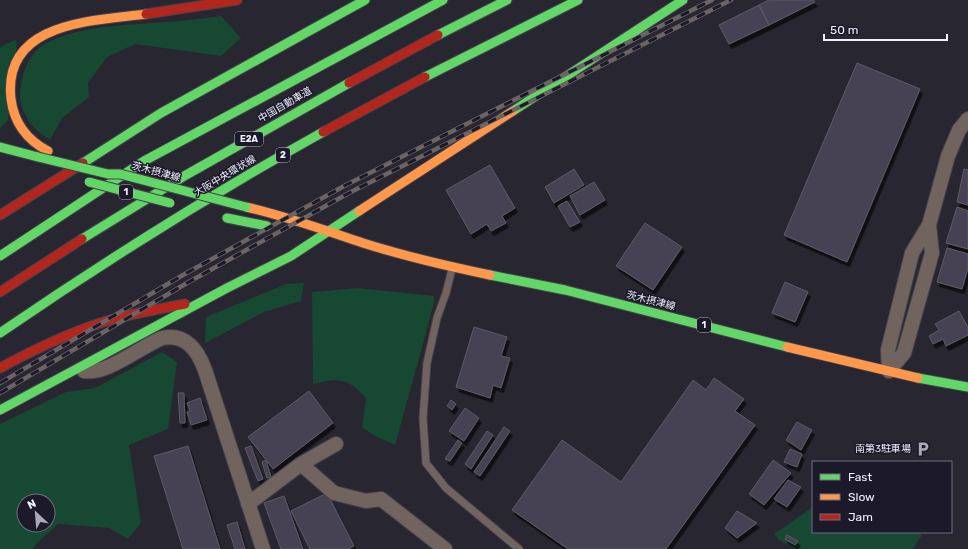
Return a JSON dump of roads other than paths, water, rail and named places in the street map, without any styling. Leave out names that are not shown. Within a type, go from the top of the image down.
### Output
[{"type":"main road","points":[[120,174],[109,167],[48,151],[31,141],[23,132],[12,111],[10,91],[12,76],[20,56],[30,43],[48,32],[81,21],[131,16],[237,0]]},
{"type":"main road","points":[[0,216],[161,113],[365,0]]},
{"type":"main road","name":"中国自動車道","points":[[0,256],[144,160],[443,0]]},
{"type":"main road","name":"中国自動車道","points":[[0,292],[94,230],[191,171],[335,90],[506,0]]},
{"type":"main road","name":"大阪中央環状線","points":[[0,333],[85,275],[239,180],[422,79],[578,0]]},
{"type":"main road","points":[[0,410],[77,370],[202,301],[291,256],[683,0]]},
{"type":"main road","name":"茨木摂津線","points":[[0,147],[108,174],[120,174],[284,216],[364,243],[452,267],[565,290],[843,361],[968,387]]},
{"type":"main road","name":"1","points":[[47,171],[205,212]]},
{"type":"main road","points":[[224,217],[276,227]]},
{"type":"main road","name":"茨木摂津線","points":[[297,231],[310,233],[329,232]]},
{"type":"main road","points":[[0,368],[50,341],[92,325],[129,314],[202,301]]},
{"type":"street","points":[[889,371],[888,350],[912,253],[929,225],[948,156],[959,130],[968,119]]},
{"type":"street","points":[[889,371],[904,353],[932,253],[929,225]]},
{"type":"street","points":[[77,370],[90,372],[104,368],[162,338],[167,337],[177,339],[197,351],[205,370],[263,549]]},
{"type":"street","points":[[248,504],[301,464],[336,444]]},
{"type":"street","points":[[301,464],[334,493],[366,501],[380,499],[446,549]]},
{"type":"lane","points":[[452,267],[446,293],[436,318],[427,363],[424,418],[426,463],[446,488],[519,549]]},
{"type":"railway","points":[[0,383],[183,275],[346,185],[712,0]]},
{"type":"railway","points":[[0,393],[187,283],[349,193],[731,0]]},
{"type":"place","name":"南第3駐車場","points":[[923,449]]}]
